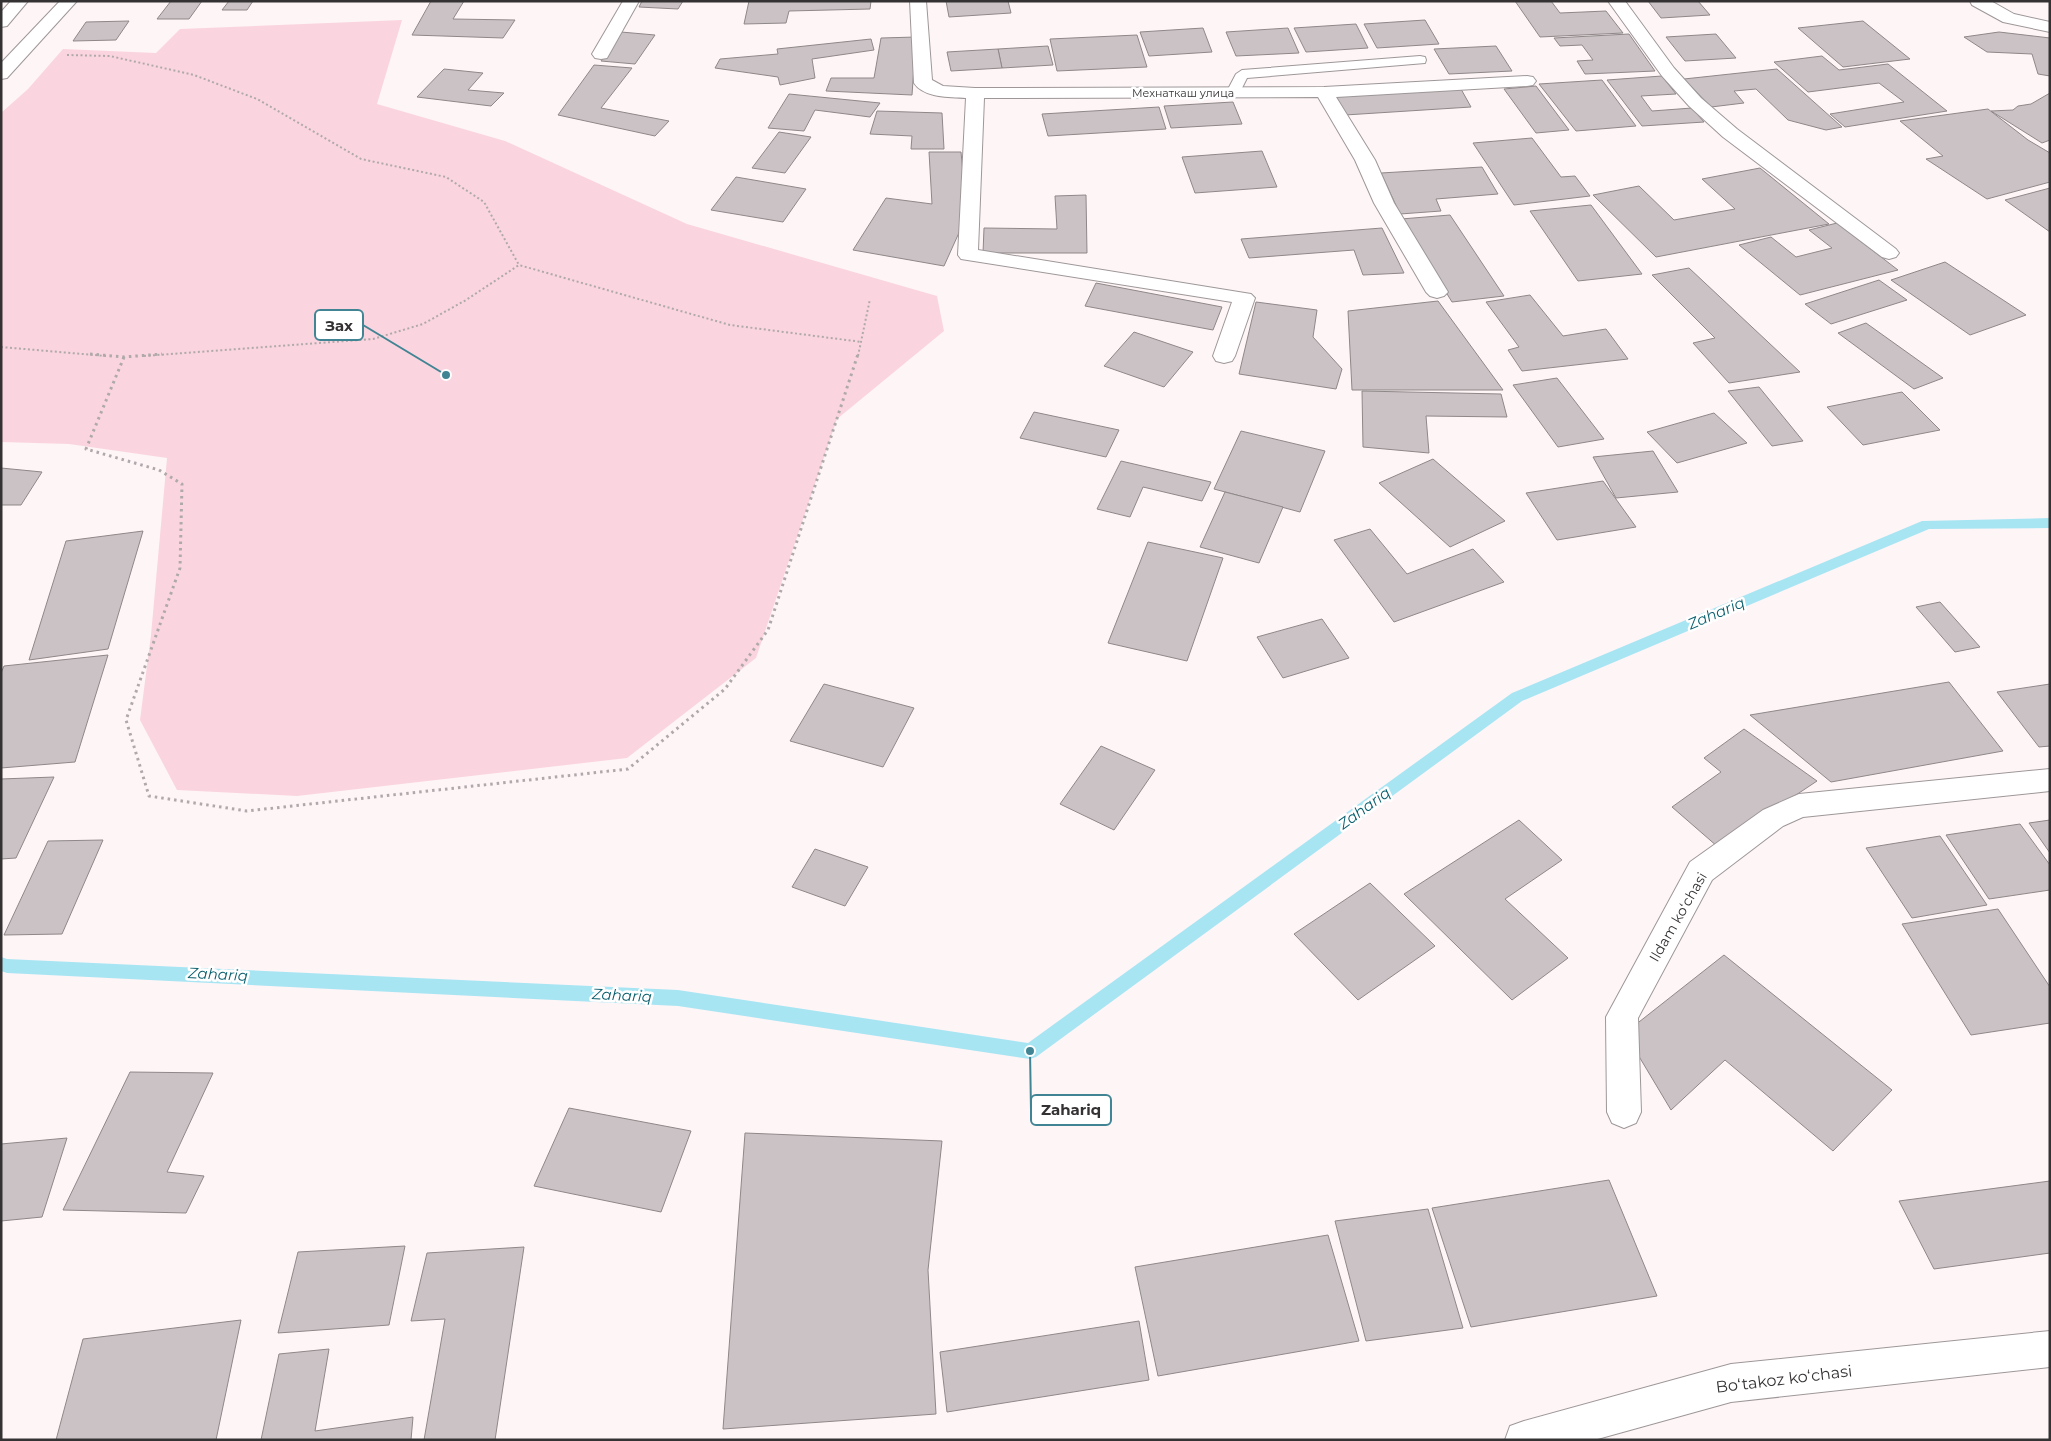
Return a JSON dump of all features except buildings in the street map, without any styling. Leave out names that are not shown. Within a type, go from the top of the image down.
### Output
[{"type":"street","points":[[1,22],[20,1]]},
{"type":"street","points":[[1,74],[22,54],[69,1]]},
{"type":"street","points":[[601,54],[631,1]]},
{"type":"street","name":"Мехнаткаш улица","points":[[918,1],[923,83],[940,91],[975,93],[1324,92],[1527,80]]},
{"type":"street","points":[[1616,1],[1668,72],[1695,102],[1730,133],[1889,253]]},
{"type":"street","points":[[1978,1],[2009,18],[2050,27]]},
{"type":"street","points":[[1324,92],[1365,160],[1384,203],[1437,292]]},
{"type":"street","points":[[975,93],[968,255],[1244,298],[1224,356]]},
{"type":"street","name":"Ildam koʻchasi","points":[[1624,1112],[1622,1017],[1701,871],[1773,818],[1799,806],[2050,780]]},
{"type":"street","name":"Boʻtakoz koʻchasi","points":[[1524,1440],[1731,1382],[2050,1349]]},
{"type":"lane","points":[[1233,93],[1242,74],[1420,60]]},
{"type":"path","points":[[22,54],[110,56],[194,74],[257,99],[360,159],[446,177],[484,202],[519,265],[730,325],[862,342]]},
{"type":"path","points":[[1,347],[124,357],[373,339],[423,324],[519,265]]},
{"type":"path","points":[[124,357],[86,449],[159,470],[182,484],[180,568],[126,720],[149,796],[247,812],[628,769],[725,690],[768,630],[862,342],[870,299]]},
{"type":"shaded area","points":[[402,20],[377,104],[505,141],[687,224],[937,296],[944,331],[837,419],[756,658],[627,758],[297,796],[177,790],[140,720],[151,635],[167,458],[69,444],[1,442],[1,113],[28,89],[63,49],[156,53],[180,29]]},
{"type":"waterway","name":"Zahariq","points":[[1,964],[7,966],[678,998],[1030,1051],[1517,697],[1927,524],[2050,523]]},
{"type":"place","name":"Зах","points":[[446,375]]},
{"type":"place","name":"Zahariq","points":[[1030,1051]]}]
